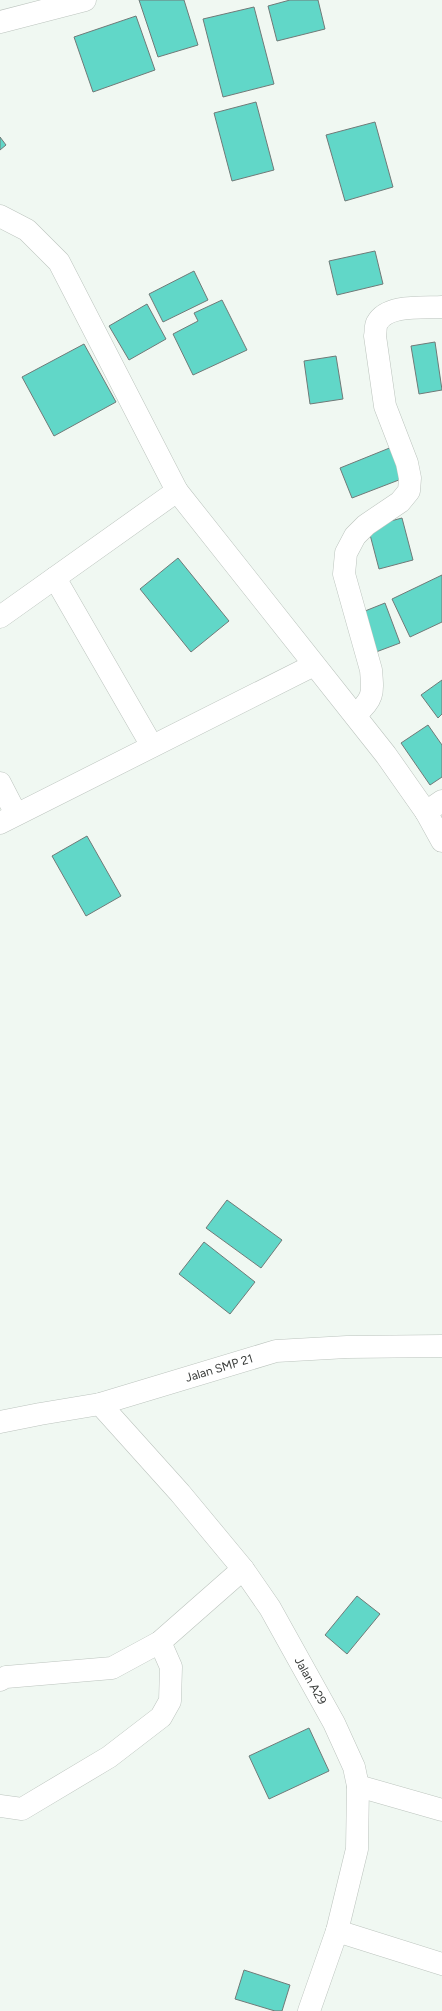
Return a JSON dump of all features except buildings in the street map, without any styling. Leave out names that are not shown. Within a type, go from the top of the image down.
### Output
[{"type":"street","points":[[0,22],[85,0]]},
{"type":"street","points":[[0,216],[27,230],[59,262],[177,491],[386,755],[434,807],[442,841]]},
{"type":"street","points":[[355,715],[365,707],[373,693],[371,670],[344,574],[346,552],[355,536],[366,525],[400,502],[408,491],[410,478],[385,406],[375,336],[376,324],[383,315],[398,310],[442,308]]},
{"type":"street","points":[[0,618],[177,491]]},
{"type":"street","points":[[55,578],[152,746]]},
{"type":"street","points":[[0,783],[8,819],[314,665]]},
{"type":"street","name":"Jalan SMP 21","points":[[0,1422],[100,1404],[276,1351],[347,1347],[442,1346]]},
{"type":"street","name":"Jalan A29","points":[[100,1404],[180,1493],[243,1569],[270,1608],[334,1723],[354,1767],[358,1786],[357,1849],[337,1931],[309,2011]]},
{"type":"street","points":[[0,1680],[6,1677],[112,1668],[160,1642],[243,1569]]},
{"type":"street","points":[[0,1806],[22,1809],[109,1757],[161,1717],[170,1701],[171,1667],[160,1642]]},
{"type":"street","points":[[358,1786],[442,1810]]},
{"type":"street","points":[[337,1931],[442,1964]]}]
